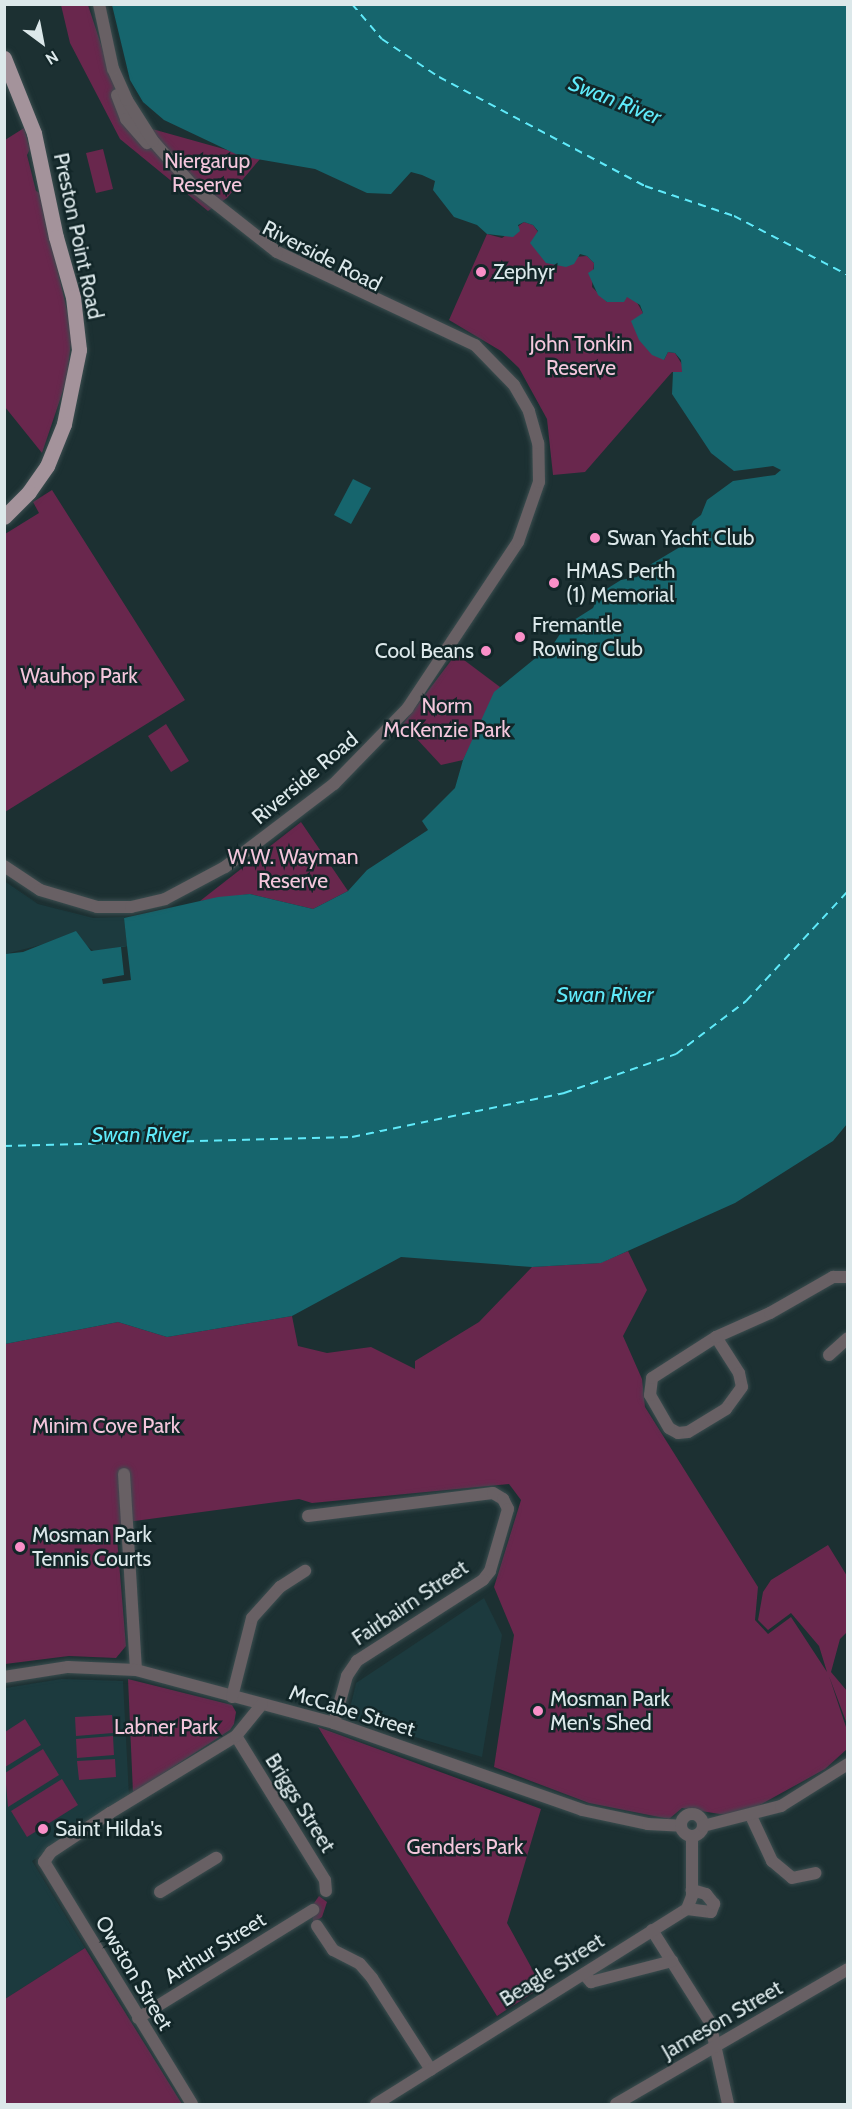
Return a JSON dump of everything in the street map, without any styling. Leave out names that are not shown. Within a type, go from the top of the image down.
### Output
[{"type":"main road","name":"Preston Point Road","points":[[4,58],[34,133],[56,237],[73,297],[79,350],[64,424],[47,466],[29,492],[4,516]]},
{"type":"main road","name":"Preston Point Road","points":[[4,73],[37,163],[50,239],[69,309],[72,350],[60,414],[49,444],[31,479],[4,509]]},
{"type":"street","name":"Riverside Road","points":[[94,4],[100,44],[126,119],[199,201],[243,238],[285,264],[481,352]]},
{"type":"street","name":"Riverside Road","points":[[4,866],[40,890],[87,905],[131,907],[165,899],[225,867],[334,784],[374,747],[416,697],[519,542],[538,492],[540,457],[529,411],[514,385],[481,352],[453,333],[277,252],[193,186],[153,141],[127,100],[113,69],[99,4]]},
{"type":"street","points":[[716,1337],[739,1373],[742,1387],[726,1409],[688,1432],[678,1433],[669,1428],[649,1386],[652,1378],[716,1337],[770,1313],[833,1277],[848,1277]]},
{"type":"street","points":[[829,1355],[848,1338]]},
{"type":"street","points":[[124,1474],[136,1670]]},
{"type":"street","name":"Fairbairn Street","points":[[308,1516],[493,1493],[503,1499],[508,1509],[490,1571],[483,1580],[357,1661],[347,1676],[334,1723]]},
{"type":"street","points":[[232,1697],[252,1618],[280,1587],[305,1571]]},
{"type":"street","name":"McCabe Street","points":[[4,1677],[68,1667],[136,1670],[334,1723],[582,1810],[648,1824],[681,1826]]},
{"type":"street","points":[[247,1720],[248,1701]]},
{"type":"street","points":[[236,1736],[262,1704]]},
{"type":"street","name":"Owston Street","points":[[192,2104],[44,1862],[51,1852],[90,1826],[236,1736]]},
{"type":"street","name":"Briggs Street","points":[[236,1736],[325,1881],[326,1891]]},
{"type":"street","points":[[692,1836],[703,1826],[751,1816],[798,1797],[848,1764]]},
{"type":"street","points":[[692,1890],[706,1894],[714,1904],[711,1912],[687,1909],[692,1890],[692,1836],[681,1826],[683,1819],[693,1814],[702,1820],[703,1826]]},
{"type":"street","points":[[751,1816],[772,1861],[792,1878],[815,1873]]},
{"type":"street","points":[[160,1892],[216,1858]]},
{"type":"street","name":"Beagle Street","points":[[376,2104],[687,1909]]},
{"type":"street","name":"Arthur Street","points":[[138,2018],[313,1910]]},
{"type":"street","points":[[317,1926],[333,1950],[360,1964],[372,1978],[431,2070]]},
{"type":"street","points":[[652,1930],[707,2015],[717,2046],[728,2104]]},
{"type":"street","points":[[584,1974],[591,1982],[672,1961]]},
{"type":"street","name":"Jameson Street","points":[[616,2104],[848,1969]]},
{"type":"shaded area","points":[[4,881],[38,904],[93,918],[124,917],[131,980],[82,942],[64,939],[5,954]]},
{"type":"shaded area","points":[[484,1598],[502,1635],[482,1757],[348,1717],[356,1683]]},
{"type":"shaded area","name":"Saint Hilda's","points":[[61,1679],[123,1681],[129,1796],[32,1861],[85,1948],[5,1999],[5,1688]]},
{"type":"green space","name":"Niergarup Reserve","points":[[61,5],[88,5],[121,105],[145,127],[260,159],[227,198],[208,211],[120,139],[70,43]]},
{"type":"green space","points":[[24,128],[30,149],[27,155],[36,191],[40,193],[72,332],[67,379],[42,453],[5,407],[5,140]]},
{"type":"green space","points":[[103,149],[113,189],[96,193],[86,153]]},
{"type":"green space","name":"John Tonkin Reserve","points":[[524,222],[533,225],[538,232],[536,238],[574,257],[587,256],[594,263],[592,287],[607,302],[626,296],[635,299],[643,313],[640,317],[664,360],[668,352],[675,353],[683,366],[682,372],[672,372],[585,472],[553,475],[547,419],[519,368],[501,351],[449,320],[487,234],[502,238]]},
{"type":"green space","name":"Wauhop Park","points":[[52,490],[185,700],[5,812],[5,534],[39,513],[33,502]]},
{"type":"green space","name":"Norm McKenzie Park","points":[[456,654],[500,687],[463,760],[441,765],[403,724]]},
{"type":"green space","points":[[166,724],[189,761],[171,772],[148,736]]},
{"type":"green space","name":"W.W. Wayman Reserve","points":[[301,822],[348,891],[313,909],[250,894],[200,901]]},
{"type":"green space","name":"Minim Cove Park","points":[[628,1251],[647,1290],[623,1336],[642,1379],[645,1407],[758,1587],[755,1620],[768,1634],[791,1617],[827,1672],[819,1646],[791,1613],[768,1630],[758,1620],[763,1592],[771,1580],[828,1545],[847,1576],[847,1632],[840,1639],[831,1672],[847,1691],[847,1724],[829,1676],[847,1730],[847,1749],[825,1769],[758,1806],[726,1815],[682,1808],[669,1819],[589,1803],[494,1767],[514,1635],[494,1587],[521,1500],[509,1484],[312,1503],[299,1499],[127,1522],[117,1538],[126,1646],[116,1658],[69,1656],[5,1664],[5,1344],[118,1322],[167,1337],[292,1316],[298,1346],[327,1353],[371,1347],[415,1369],[415,1361],[479,1322],[532,1267],[600,1263]]},
{"type":"green space","name":"Labner Park","points":[[128,1679],[232,1705],[236,1712],[234,1724],[230,1730],[133,1793]]},
{"type":"green space","points":[[112,1715],[113,1733],[76,1736],[75,1717]]},
{"type":"green space","points":[[25,1719],[41,1745],[5,1767],[5,1732]]},
{"type":"green space","name":"Genders Park","points":[[318,1727],[541,1809],[507,1923],[542,1987],[497,2016]]},
{"type":"green space","points":[[113,1736],[114,1755],[77,1758],[76,1739]]},
{"type":"green space","points":[[43,1749],[59,1775],[8,1807],[5,1773]]},
{"type":"green space","points":[[115,1759],[116,1777],[79,1780],[77,1761]]},
{"type":"green space","points":[[62,1779],[78,1805],[27,1837],[11,1811]]},
{"type":"green space","points":[[319,1896],[327,1902],[322,1917],[313,1923],[312,1906]]},
{"type":"green space","points":[[85,1948],[182,2104],[5,2104],[5,1999]]},
{"type":"water","name":"Swan River","points":[[112,5],[847,5],[847,1124],[833,1141],[735,1203],[601,1263],[532,1267],[401,1257],[292,1316],[167,1337],[118,1322],[5,1344],[5,954],[23,952],[76,931],[91,951],[127,946],[124,918],[218,897],[250,894],[313,909],[348,891],[367,870],[428,830],[422,821],[455,788],[463,760],[494,692],[554,643],[566,625],[593,608],[600,593],[621,580],[637,577],[648,566],[685,544],[693,521],[701,515],[707,500],[733,481],[775,475],[781,470],[773,466],[734,471],[711,453],[672,394],[673,372],[682,372],[681,360],[675,353],[668,352],[664,360],[652,355],[639,340],[631,321],[643,313],[640,305],[627,297],[624,302],[607,302],[598,295],[588,273],[594,269],[594,263],[587,256],[580,254],[574,264],[566,267],[546,263],[530,243],[538,231],[533,225],[524,222],[518,225],[520,231],[513,237],[487,234],[477,225],[454,217],[433,190],[435,181],[422,175],[411,172],[391,194],[367,193],[315,169],[240,156],[164,120],[143,102],[130,80]]},
{"type":"water","points":[[353,479],[371,488],[351,524],[334,515]]},
{"type":"pier","points":[[127,946],[131,980],[103,984],[102,979],[124,975],[121,947]]},
{"type":"ferry route","points":[[352,4],[382,39],[439,77],[645,186],[734,216],[848,275]]},
{"type":"ferry route","points":[[4,1146],[352,1137],[564,1093],[676,1054],[746,1001],[848,891]]},
{"type":"place","name":"Zephyr","points":[[481,272]]},
{"type":"place","name":"Swan Yacht Club","points":[[595,538]]},
{"type":"place","name":"HMAS Perth (1) Memorial","points":[[554,583]]},
{"type":"place","name":"Fremantle Rowing Club","points":[[520,637]]},
{"type":"place","name":"Cool Beans","points":[[486,651]]},
{"type":"place","name":"Mosman Park Tennis Courts","points":[[20,1547]]},
{"type":"place","name":"Mosman Park Men's Shed","points":[[538,1711]]},
{"type":"place","name":"Saint Hilda's","points":[[43,1829]]}]
